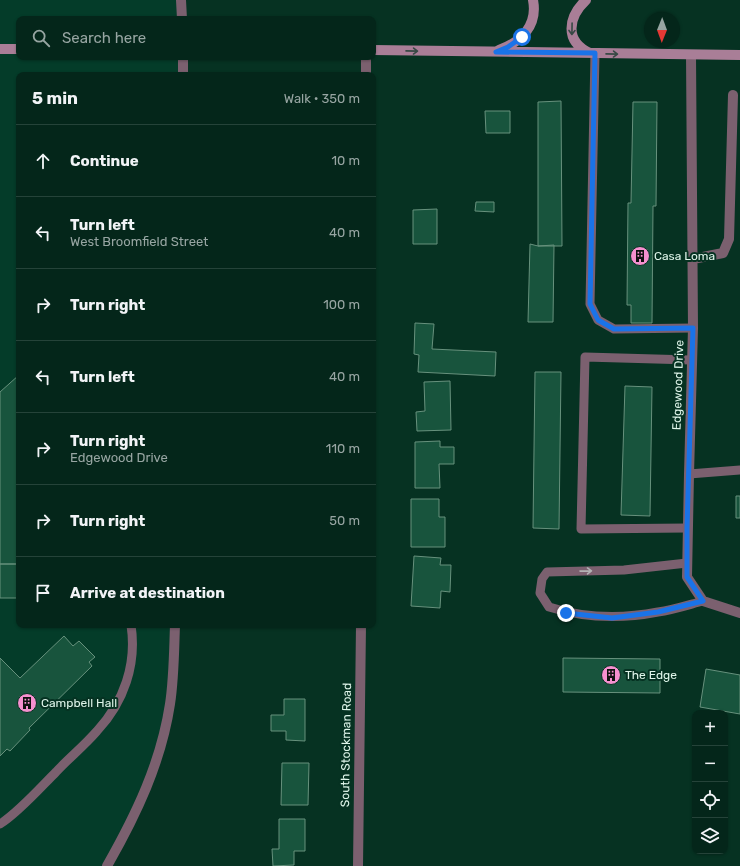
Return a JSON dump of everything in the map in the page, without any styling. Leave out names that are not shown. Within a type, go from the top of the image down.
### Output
[{"type":"main road","points":[[496,52],[517,42],[527,32],[532,18],[533,0]]},
{"type":"main road","points":[[586,0],[575,14],[572,22],[572,36],[580,48],[593,53]]},
{"type":"main road","points":[[0,48],[16,49]]},
{"type":"main road","points":[[376,50],[740,55]]},
{"type":"street","points":[[181,0],[182,16]]},
{"type":"street","name":"Edgewood Drive","points":[[691,54],[693,328],[691,360],[687,577],[703,601]]},
{"type":"street","points":[[183,60],[183,72]]},
{"type":"street","points":[[366,60],[366,72]]},
{"type":"street","points":[[693,259],[723,253],[729,239],[733,95]]},
{"type":"street","points":[[703,601],[740,613]]},
{"type":"street","points":[[107,866],[131,824],[147,786],[161,741],[170,697],[175,628]]},
{"type":"street","name":"South Stockman Road","points":[[358,866],[361,628]]},
{"type":"lane","points":[[593,53],[590,304],[598,320],[614,329],[693,328]]},
{"type":"lane","points":[[687,528],[581,529],[584,357],[691,360]]},
{"type":"lane","points":[[689,474],[740,470]]},
{"type":"lane","points":[[687,563],[624,570],[547,572],[542,579],[540,593],[549,607],[566,613],[612,618],[658,612],[703,601]]},
{"type":"lane","points":[[0,824],[19,808],[97,732],[113,712],[126,685],[131,665],[133,650],[131,628]]},
{"type":"shaded area","points":[[0,0],[181,0],[182,16],[16,16],[16,60],[183,60],[183,72],[16,72],[16,628],[175,628],[161,741],[107,866],[0,866]]},
{"type":"building","points":[[561,101],[562,246],[538,246],[538,102]]},
{"type":"building","name":"Casa Loma","points":[[633,102],[657,102],[656,206],[653,206],[652,323],[631,323],[631,305],[627,305],[628,203],[631,203]]},
{"type":"building","points":[[485,111],[510,111],[510,133],[486,133]]},
{"type":"building","points":[[476,202],[494,202],[494,212],[475,211]]},
{"type":"building","points":[[437,209],[437,244],[413,244],[413,210]]},
{"type":"building","points":[[530,244],[538,246],[554,245],[553,322],[528,322]]},
{"type":"building","points":[[415,323],[434,324],[432,349],[496,352],[495,376],[418,372],[419,355],[414,354]]},
{"type":"building","points":[[535,372],[561,372],[559,529],[533,528]]},
{"type":"building","points":[[16,378],[16,564],[0,564],[0,392]]},
{"type":"building","points":[[450,381],[451,430],[417,431],[416,412],[425,411],[424,382]]},
{"type":"building","points":[[625,386],[652,387],[650,516],[621,515]]},
{"type":"building","points":[[440,441],[440,447],[454,447],[454,464],[439,464],[440,488],[415,488],[415,442]]},
{"type":"building","points":[[736,496],[740,496],[740,518],[736,518]]},
{"type":"building","points":[[411,499],[439,499],[439,517],[445,517],[445,547],[411,547]]},
{"type":"building","points":[[414,556],[441,558],[440,565],[451,565],[450,592],[441,591],[440,608],[411,606]]},
{"type":"building","points":[[0,564],[16,564],[16,598],[0,598]]},
{"type":"building","name":"Campbell Hall","points":[[64,636],[73,646],[79,641],[95,657],[89,662],[92,666],[29,728],[30,730],[10,751],[7,749],[0,756],[0,658],[20,678]]},
{"type":"building","name":"The Edge","points":[[563,658],[660,659],[660,693],[563,692]]},
{"type":"building","name":"The Edge","points":[[706,669],[740,675],[740,714],[728,712],[728,710],[700,707]]},
{"type":"building","points":[[284,699],[305,699],[305,741],[286,740],[286,731],[271,731],[271,715],[284,715]]},
{"type":"building","points":[[282,763],[309,763],[308,805],[281,805]]},
{"type":"building","points":[[279,819],[305,819],[305,851],[294,851],[294,865],[273,866],[272,849],[279,849]]},
{"type":"place","name":"Casa Loma","points":[[640,256]]},
{"type":"place","name":"The Edge","points":[[611,675]]},
{"type":"place","name":"Campbell Hall","points":[[27,703]]},
{"type":"route","points":[[522,37],[517,42],[496,52],[595,53],[590,304],[598,320],[614,329],[693,328],[691,360],[687,577],[703,601],[658,612],[612,618],[566,613]]}]
